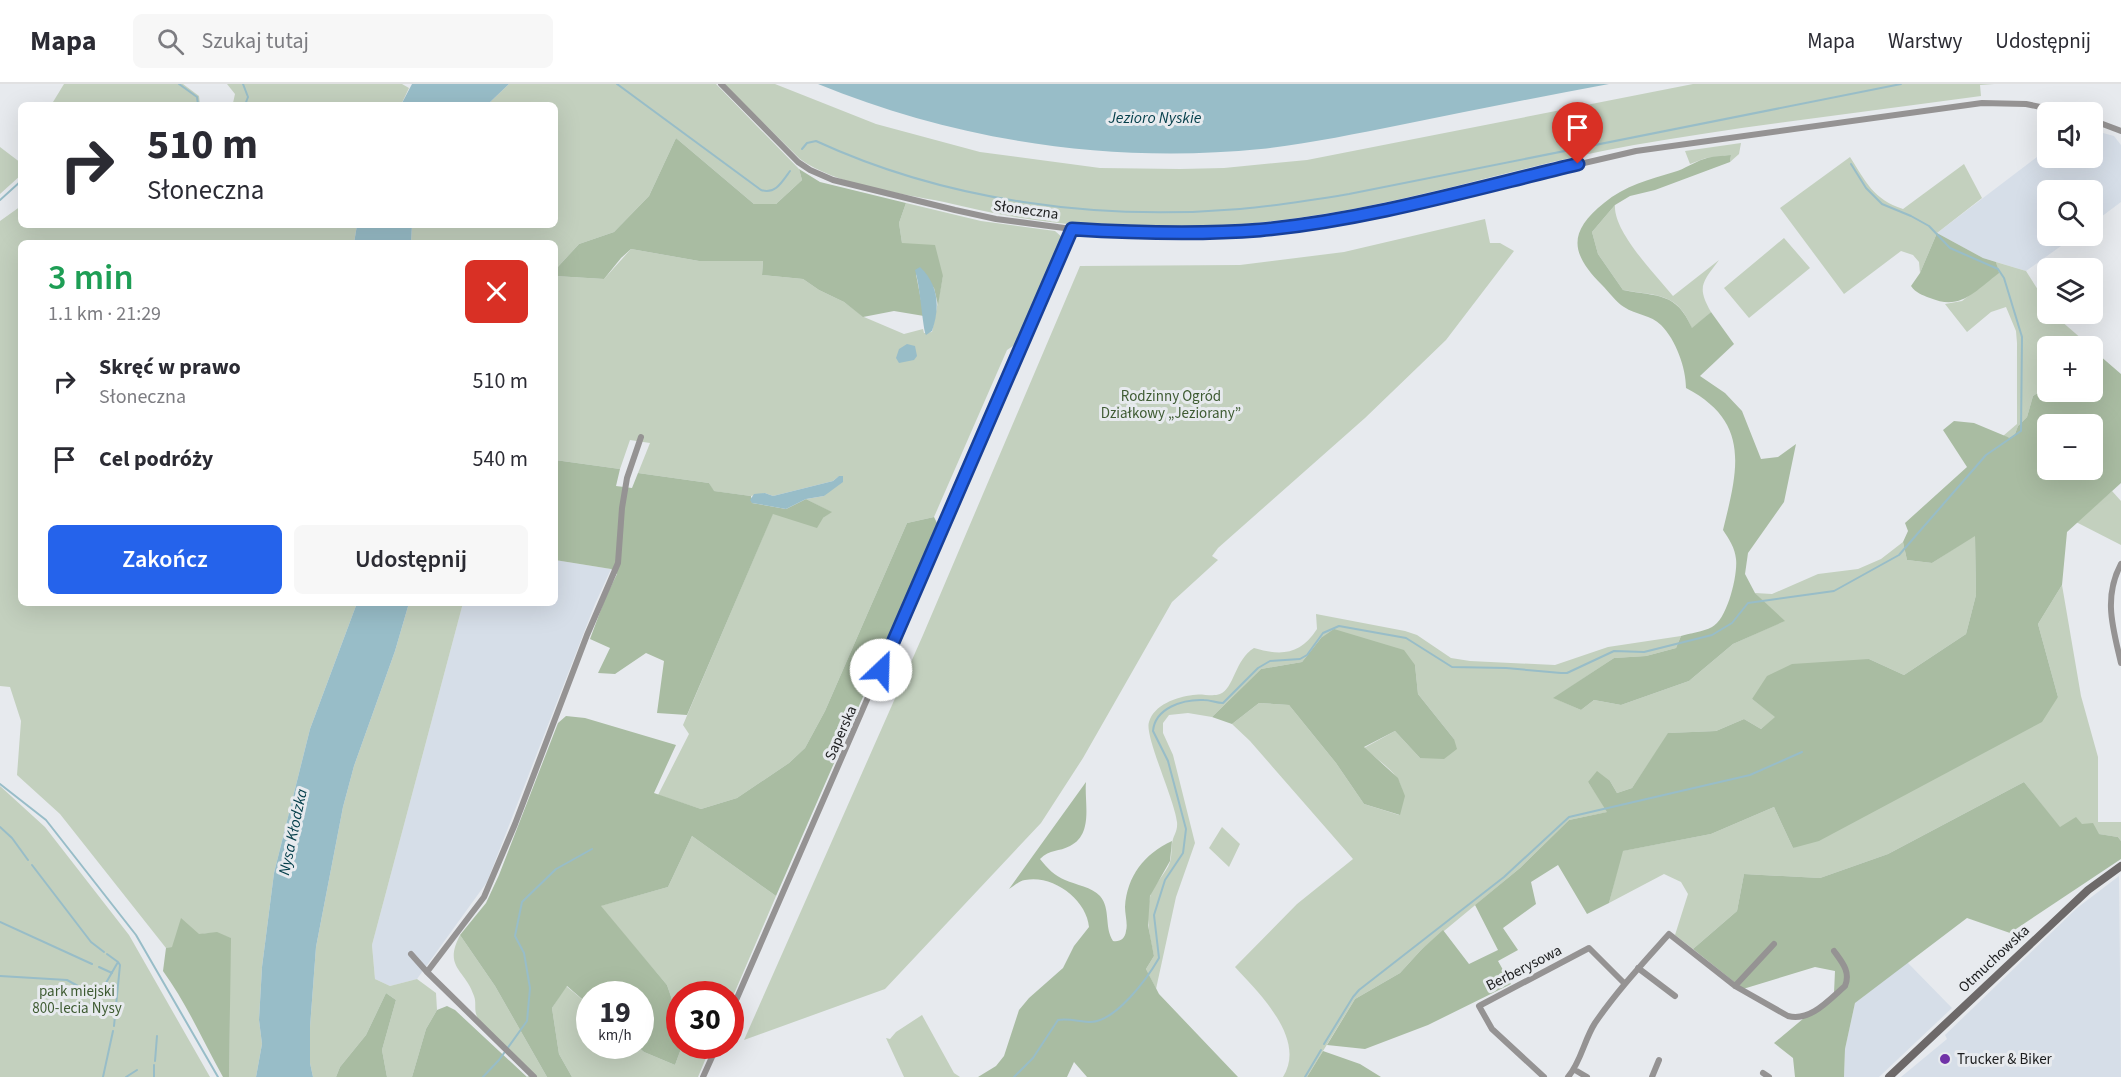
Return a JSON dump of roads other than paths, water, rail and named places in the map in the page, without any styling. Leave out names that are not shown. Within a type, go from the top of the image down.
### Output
[{"type":"main road","name":"Otmuchowska","points":[[1888,1077],[2080,897],[2121,866]]},
{"type":"street","name":"Słoneczna","points":[[721,84],[785,150],[810,170],[833,180],[996,219],[1072,229],[1183,233],[1289,226],[1365,214],[1636,151],[1982,103],[2037,106]]},
{"type":"street","points":[[2103,124],[2121,131]]},
{"type":"street","name":"Saperska","points":[[744,982],[1072,229]]},
{"type":"street","points":[[427,972],[484,897],[515,824],[587,635],[618,563],[622,508],[627,478],[641,437]]},
{"type":"street","points":[[2121,564],[2110,599],[2110,618],[2121,663]]},
{"type":"street","points":[[1569,1077],[1575,1070],[1594,1025],[1638,968],[1669,934],[1735,986],[1788,1016],[1797,1018],[1808,1016],[1845,986],[1848,979],[1847,971],[1834,951]]},
{"type":"street","points":[[1735,986],[1774,944]]},
{"type":"street","name":"Berberysowa","points":[[1544,1077],[1492,1029],[1479,1006],[1589,948],[1625,984]]},
{"type":"street","points":[[411,954],[534,1077]]},
{"type":"street","points":[[1638,968],[1675,996]]},
{"type":"street","points":[[703,1077],[711,1059]]},
{"type":"street","points":[[1652,1077],[1659,1060]]},
{"type":"street","points":[[1575,1070],[1587,1077]]},
{"type":"water","points":[[412,84],[509,84],[490,102],[403,102]]},
{"type":"water","name":"Jezioro Nyskie","points":[[818,84],[1609,84],[1296,144],[1205,153],[1148,153],[1035,144],[980,134],[871,104]]},
{"type":"water","points":[[356,228],[412,228],[411,240],[354,240]]},
{"type":"water","points":[[920,267],[931,281],[937,305],[932,331],[926,335],[915,270]]},
{"type":"water","points":[[907,344],[915,346],[917,356],[914,360],[899,363],[896,358],[899,349]]},
{"type":"water","points":[[843,476],[843,482],[824,496],[806,499],[786,509],[752,503],[750,500],[754,494],[765,493],[773,496],[833,481]]},
{"type":"water","name":"Nysa Kłodzka","points":[[356,606],[408,606],[395,651],[354,766],[343,807],[316,947],[310,1027],[310,1063],[313,1077],[256,1077],[262,1044],[259,1020],[262,967],[274,873],[310,729]]},
{"type":"waterway","points":[[179,84],[197,97],[198,102]]},
{"type":"waterway","points":[[243,84],[248,97],[246,102]]},
{"type":"waterway","points":[[617,84],[761,190],[774,189],[790,171]]},
{"type":"waterway","points":[[802,149],[807,143],[816,141],[866,162],[917,179],[1023,202],[1077,209],[1132,212],[1240,209],[1349,194],[1901,84]]},
{"type":"waterway","points":[[1014,1077],[1033,1058],[1058,1020],[1091,1022],[1110,1015],[1130,998],[1159,958],[1154,915],[1165,880],[1183,853],[1186,829],[1168,761],[1153,731],[1159,716],[1171,706],[1196,700],[1223,703],[1258,668],[1270,661],[1300,659],[1307,655],[1323,633],[1339,626],[1406,638],[1452,667],[1506,668],[1561,673],[1567,673],[1614,651],[1644,652],[1712,635],[1732,623],[1748,603],[1834,591],[1899,555],[1986,455],[2021,431],[2022,337],[2004,278],[1998,269],[1950,248],[1929,226],[1882,204],[1866,188],[1851,164]]},
{"type":"waterway","points":[[0,200],[18,184]]},
{"type":"waterway","points":[[1324,1044],[1359,990],[1504,877],[1569,817],[1750,775],[1802,752]]},
{"type":"waterway","points":[[0,784],[46,820],[136,935],[218,1077]]},
{"type":"waterway","points":[[0,827],[12,838],[28,860]]},
{"type":"waterway","points":[[483,1077],[499,1060],[527,1021],[530,988],[524,953],[515,936],[522,902],[556,869],[592,849]]},
{"type":"waterway","points":[[32,865],[91,942],[104,952]]},
{"type":"waterway","points":[[0,922],[92,964]]},
{"type":"waterway","points":[[107,954],[118,962]]},
{"type":"waterway","points":[[82,987],[99,995],[118,962],[120,965],[114,1026]]},
{"type":"waterway","points":[[99,967],[112,973]]},
{"type":"waterway","points":[[0,976],[67,980],[78,986]]},
{"type":"waterway","points":[[103,1077],[113,1031]]},
{"type":"waterway","points":[[155,1061],[157,1036]]},
{"type":"waterway","points":[[1305,1077],[1321,1050]]},
{"type":"waterway","points":[[154,1065],[154,1077]]},
{"type":"waterway","points":[[126,1077],[137,1070]]},
{"type":"place","name":"Trucker & Biker","points":[[1945,1059]]},
{"type":"park label","name":"Rodzinny Ogród Działkowy „Jeziorany”","points":[[1171,404]]},
{"type":"park label","name":"park miejski 800-lecia Nysy","points":[[77,1000]]}]
